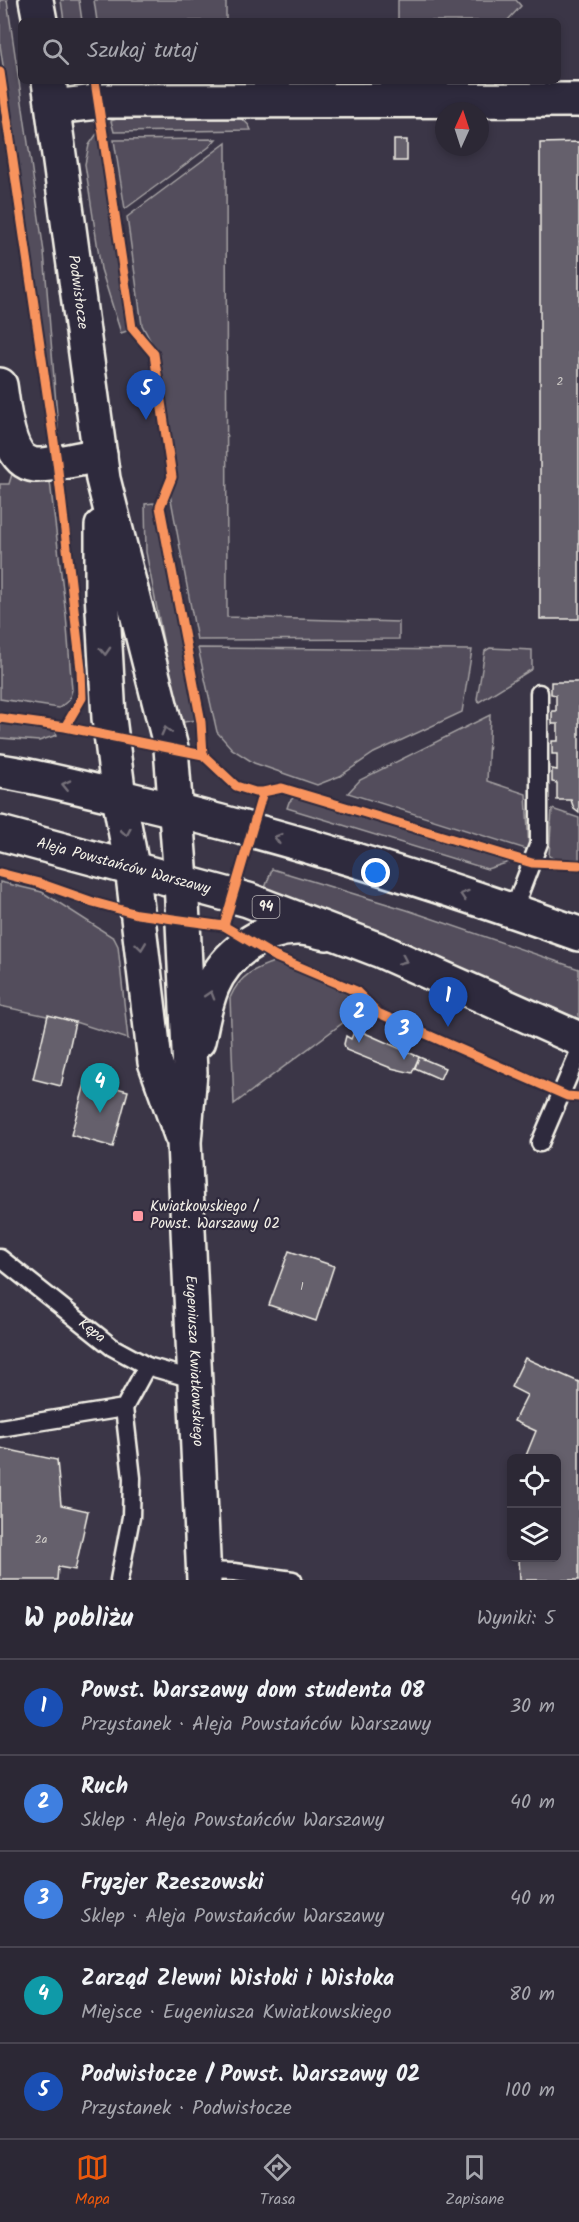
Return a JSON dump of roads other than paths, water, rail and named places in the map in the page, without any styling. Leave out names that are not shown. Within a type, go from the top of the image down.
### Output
[{"type":"street","points":[[36,0],[39,18]]},
{"type":"street","name":"Podwisłocze","points":[[181,880],[171,748],[101,467],[51,94],[106,101],[579,100]]},
{"type":"street","points":[[0,385],[11,442],[16,454],[24,462],[36,465],[101,467]]},
{"type":"street","name":"Podwisłocze","points":[[101,467],[102,592],[109,718],[119,797]]},
{"type":"street","points":[[0,771],[174,810],[381,867],[579,934]]},
{"type":"street","name":"Eugeniusza Kwiatkowskiego","points":[[119,797],[132,867],[155,1062],[184,1142]]},
{"type":"street","name":"Aleja Powstańców Warszawy","points":[[0,833],[181,880],[248,900],[349,937],[579,1039]]},
{"type":"street","name":"Eugeniusza Kwiatkowskiego","points":[[181,880],[190,1072],[184,1142],[204,1576]]},
{"type":"street","points":[[190,1072],[212,988],[223,967],[250,942],[272,933],[298,928],[349,937]]},
{"type":"lane","points":[[513,911],[539,843],[539,693]]},
{"type":"lane","points":[[540,1143],[579,1052]]},
{"type":"lane","name":"Kępa","points":[[0,1258],[112,1347],[147,1366],[195,1380]]},
{"type":"lane","points":[[119,1580],[131,1517],[132,1478],[124,1408],[147,1366]]},
{"type":"lane","points":[[0,1428],[124,1408]]},
{"type":"lane","points":[[204,1576],[234,1572],[293,1580]]},
{"type":"place","name":"Podwisłocze / Powst. Warszawy 02","points":[[146,420]]},
{"type":"place","name":"Powst. Warszawy dom studenta 08","points":[[448,1027]]},
{"type":"place","name":"Ruch","points":[[359,1043]]},
{"type":"place","name":"Fryzjer Rzeszowski","points":[[404,1060]]},
{"type":"place","name":"Zarząd Zlewni Wisłoki i Wisłoka","points":[[100,1113]]},
{"type":"place","name":"Kwiatkowskiego / Powst. Warszawy 02","points":[[138,1216]]}]
